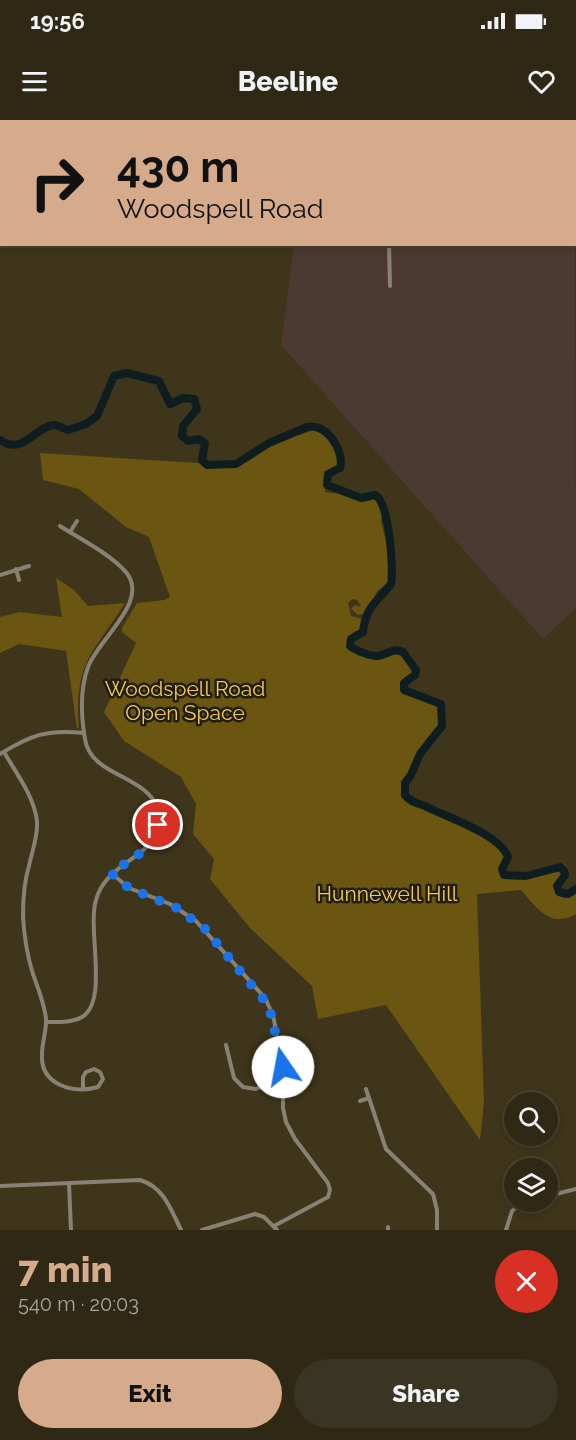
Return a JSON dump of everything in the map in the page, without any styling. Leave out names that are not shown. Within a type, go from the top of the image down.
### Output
[{"type":"street","points":[[389,246],[390,286]]},
{"type":"street","points":[[70,532],[77,521]]},
{"type":"street","points":[[46,1022],[78,1019],[88,1012],[95,993],[93,911],[101,887],[111,873],[153,840],[158,830],[158,814],[152,798],[143,788],[102,765],[93,757],[87,747],[84,733],[83,692],[87,670],[99,646],[128,608],[133,591],[131,581],[124,570],[60,526]]},
{"type":"street","points":[[0,575],[29,566]]},
{"type":"street","points":[[16,569],[19,580]]},
{"type":"street","points":[[83,1089],[83,1077],[86,1072],[92,1069],[100,1071],[103,1079],[101,1085],[96,1088],[83,1089],[62,1087],[47,1074],[41,1056],[46,1022],[28,954],[23,917],[24,887],[36,837],[35,812],[2,753],[32,736],[45,732],[84,733]]},
{"type":"street","points":[[111,873],[129,888],[170,904],[196,921],[253,984],[271,1010],[285,1076],[283,1108],[286,1122],[295,1139],[329,1185],[328,1197],[275,1228],[264,1217],[255,1214],[201,1230]]},
{"type":"street","points":[[226,1045],[234,1078],[243,1087],[256,1089],[285,1076]]},
{"type":"street","points":[[366,1089],[388,1152],[433,1194],[437,1210],[437,1230]]},
{"type":"street","points":[[360,1101],[369,1098]]},
{"type":"street","points":[[0,1186],[132,1179],[147,1182],[161,1193],[181,1230]]},
{"type":"street","points":[[69,1183],[71,1230]]},
{"type":"street","points":[[558,1194],[576,1189]]},
{"type":"street","points":[[506,1230],[512,1212]]},
{"type":"shaded area","points":[[294,246],[575,246],[576,608],[543,639],[281,345]]},
{"type":"green space","name":"Hunnewell Hill","points":[[314,430],[323,434],[330,442],[339,461],[336,467],[327,472],[325,492],[341,494],[364,502],[376,498],[383,507],[381,521],[390,558],[390,582],[378,590],[366,613],[358,615],[351,609],[355,605],[361,607],[357,600],[352,599],[348,603],[351,616],[362,619],[364,628],[358,635],[355,631],[349,637],[349,644],[364,656],[376,657],[395,651],[404,654],[405,661],[413,669],[413,673],[404,681],[405,690],[439,705],[439,731],[429,736],[415,758],[404,784],[404,799],[468,828],[488,840],[506,855],[504,875],[519,879],[559,872],[563,875],[555,882],[555,893],[563,898],[576,893],[576,914],[559,919],[545,914],[521,890],[477,894],[484,1102],[480,1140],[386,1005],[318,1019],[312,986],[250,928],[210,879],[214,859],[193,834],[196,804],[181,777],[124,741],[104,712],[136,643],[122,632],[122,628],[137,603],[164,600],[170,597],[149,537],[126,527],[79,489],[43,480],[40,453],[198,463],[205,467],[237,467],[271,444]]},
{"type":"green space","points":[[56,578],[74,590],[88,606],[125,603],[88,659],[83,672],[77,729],[66,651],[19,644],[0,653],[0,617],[19,612],[62,617]]},
{"type":"waterway","points":[[0,440],[16,445],[47,427],[56,425],[68,430],[86,424],[97,416],[114,376],[127,373],[159,381],[170,404],[183,398],[194,399],[197,409],[183,426],[182,436],[188,441],[198,439],[205,443],[202,460],[207,465],[236,464],[269,443],[307,427],[321,429],[327,433],[337,446],[341,461],[340,468],[328,474],[327,485],[361,498],[375,495],[384,509],[389,536],[392,564],[391,584],[373,605],[364,623],[363,632],[351,639],[350,646],[375,656],[396,650],[403,652],[416,670],[415,675],[404,683],[404,690],[441,704],[442,726],[420,754],[405,783],[405,795],[413,802],[473,828],[495,841],[508,857],[502,869],[504,875],[526,876],[560,867],[565,875],[557,886],[559,892],[568,894],[576,889]]},
{"type":"route","points":[[158,825],[156,835],[148,846],[111,873],[129,888],[177,908],[205,929],[265,998],[273,1015],[283,1067]]},
{"type":"park label","name":"Woodspell Road Open Space","points":[[185,700]]}]
